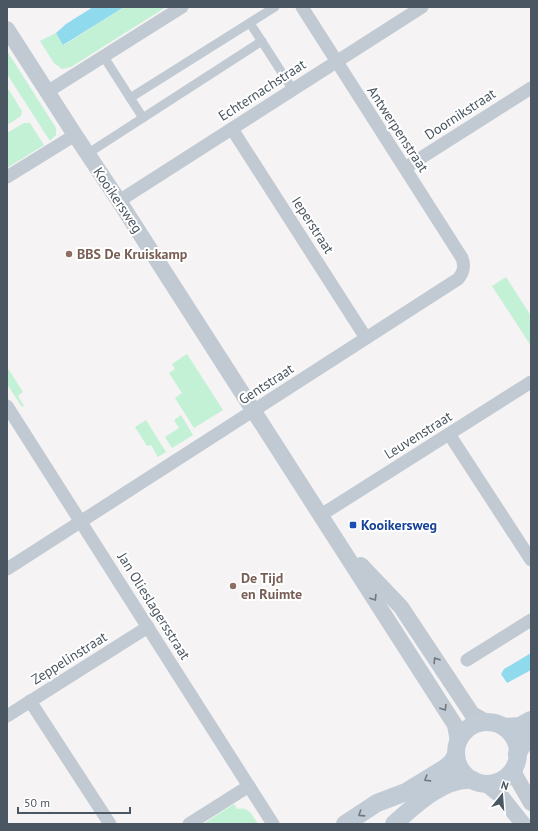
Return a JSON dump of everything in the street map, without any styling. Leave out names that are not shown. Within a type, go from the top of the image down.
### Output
[{"type":"main road","points":[[504,727],[520,726],[531,720]]},
{"type":"main road","points":[[345,824],[377,804],[406,792],[445,768],[452,762],[466,730],[472,725],[486,722],[495,723],[504,727],[513,736],[516,760]]},
{"type":"main road","points":[[394,824],[420,801],[453,782],[462,779],[479,782],[499,781],[508,775],[522,746],[531,738]]},
{"type":"main road","points":[[457,748],[461,770],[479,782]]},
{"type":"street","points":[[48,92],[182,7]]},
{"type":"street","points":[[130,98],[275,7]]},
{"type":"street","name":"Antwerpenstraat","points":[[302,7],[462,258],[464,269]]},
{"type":"street","name":"Echternachstraat","points":[[119,200],[422,7]]},
{"type":"street","points":[[250,23],[293,90]]},
{"type":"street","name":"Kooikersweg","points":[[7,29],[87,154],[119,200],[455,725],[457,748]]},
{"type":"street","points":[[87,154],[262,42]]},
{"type":"street","points":[[104,57],[143,118]]},
{"type":"street","name":"Doornikstraat","points":[[405,168],[531,88]]},
{"type":"street","name":"Ieperstraat","points":[[232,129],[366,338]]},
{"type":"street","points":[[7,177],[75,135]]},
{"type":"street","name":"Gentstraat","points":[[7,570],[458,279],[464,269]]},
{"type":"street","name":"Leuvenstraat","points":[[321,515],[531,382]]},
{"type":"street","name":"Jan Olieslagersstraat","points":[[7,406],[273,824]]},
{"type":"street","points":[[450,434],[531,560]]},
{"type":"street","name":"Kooikersweg","points":[[346,553],[362,566],[401,607],[472,714],[486,722]]},
{"type":"street","points":[[467,660],[531,620]]},
{"type":"street","name":"Zeppelinstraat","points":[[7,716],[148,627]]},
{"type":"street","points":[[30,701],[110,824]]},
{"type":"street","points":[[516,760],[515,775],[531,803]]},
{"type":"street","points":[[479,782],[501,796],[523,824]]},
{"type":"street","points":[[189,824],[249,786]]},
{"type":"green space","points":[[124,7],[166,7],[71,67],[62,69],[54,63],[40,41],[56,33],[64,45]]},
{"type":"green space","points":[[7,51],[56,128],[56,135],[50,141],[7,74]]},
{"type":"green space","points":[[7,87],[22,111],[21,116],[7,125]]},
{"type":"green space","points":[[24,123],[30,123],[44,145],[7,168],[7,133]]},
{"type":"green space","points":[[506,277],[531,316],[531,346],[492,286]]},
{"type":"green space","points":[[187,354],[223,410],[194,428],[175,398],[182,393],[169,373],[175,369],[172,364]]},
{"type":"green space","points":[[7,367],[23,392],[18,396],[24,406],[22,407],[7,384]]},
{"type":"green space","points":[[181,415],[193,435],[172,448],[165,437],[179,428],[174,420]]},
{"type":"green space","points":[[146,420],[166,452],[158,457],[151,445],[147,446],[135,427]]},
{"type":"green space","points":[[234,804],[237,809],[241,808],[250,812],[258,824],[203,824]]},
{"type":"water","points":[[93,7],[124,7],[63,45],[56,33],[66,24]]},
{"type":"water","points":[[531,653],[531,670],[507,683],[501,674],[504,669]]},
{"type":"place","name":"BBS De Kruiskamp","points":[[69,254]]},
{"type":"place","name":"Kooikersweg","points":[[353,525]]},
{"type":"place","name":"De Tijd en Ruimte","points":[[233,586]]}]
